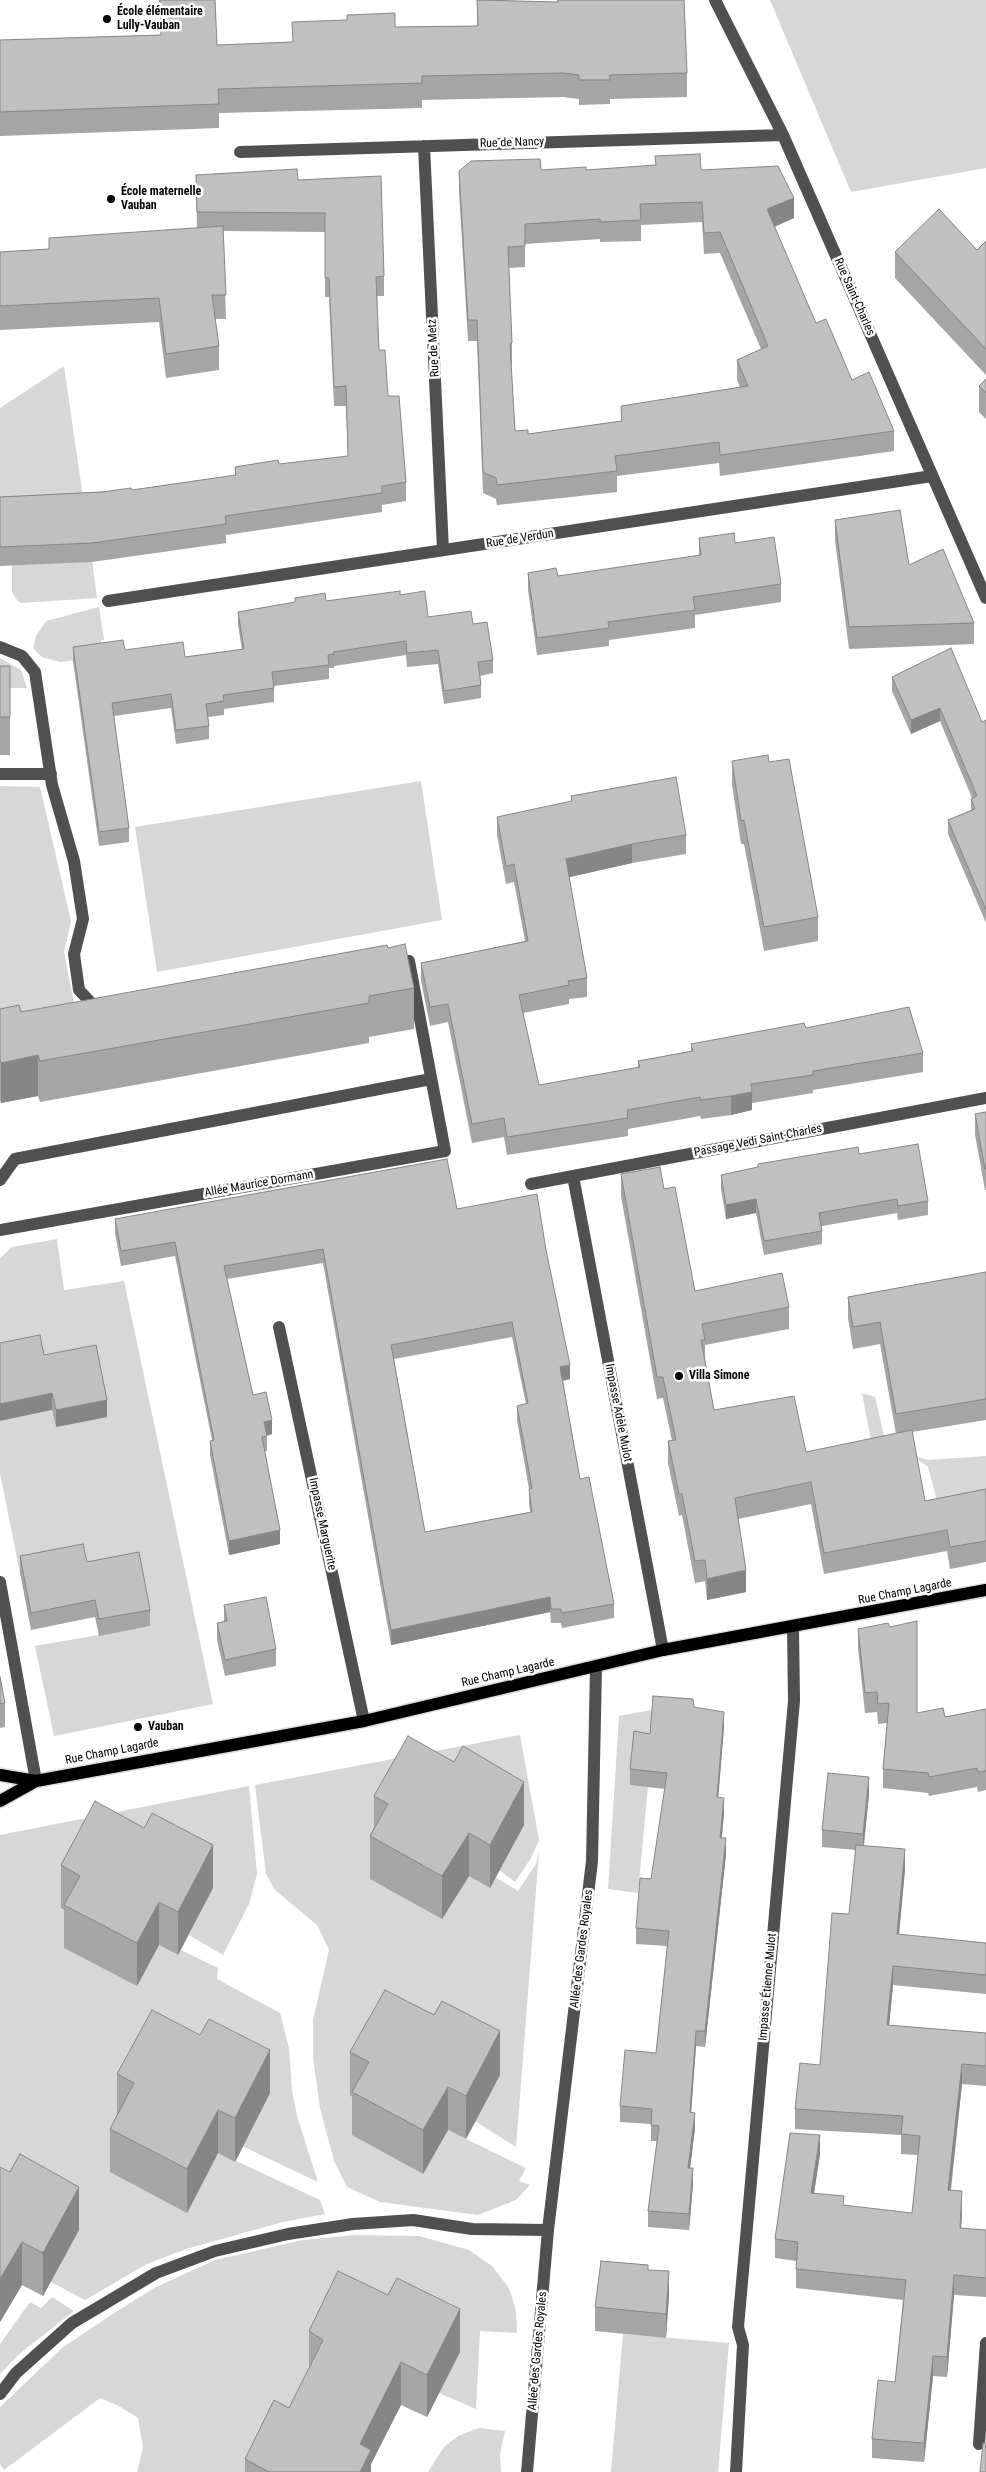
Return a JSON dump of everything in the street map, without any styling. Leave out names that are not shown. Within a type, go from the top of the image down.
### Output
[{"type":"main road","name":"Rue Champ Lagarde","points":[[0,1801],[36,1781],[364,1721],[663,1650],[986,1590]]},
{"type":"main road","name":"Rue Champ Lagarde","points":[[0,1775],[36,1781]]},
{"type":"street","name":"Rue Saint-Charles","points":[[715,0],[783,135],[986,598]]},
{"type":"street","name":"Rue de Nancy","points":[[240,152],[783,135]]},
{"type":"street","name":"Rue de Metz","points":[[424,146],[444,550]]},
{"type":"street","name":"Rue de Verdun","points":[[108,601],[932,476]]},
{"type":"street","points":[[0,647],[22,656],[35,672],[52,785],[74,861],[83,919],[74,954],[79,990],[95,1007],[110,1012],[115,1011]]},
{"type":"street","points":[[0,774],[51,774]]},
{"type":"street","name":"Allée Maurice Dormann","points":[[0,1230],[445,1151],[409,961],[380,966]]},
{"type":"street","points":[[0,1180],[15,1159],[432,1079]]},
{"type":"street","name":"Passage Vedi Saint-Charles","points":[[531,1184],[986,1098]]},
{"type":"street","name":"Impasse Adèle Mulot","points":[[573,1176],[663,1650]]},
{"type":"street","name":"Impasse Marguerite","points":[[279,1327],[364,1721]]},
{"type":"street","points":[[0,1582],[36,1781]]},
{"type":"street","name":"Impasse Étienne Mulot","points":[[736,2472],[743,2345],[738,2327],[794,1701],[793,1627]]},
{"type":"street","name":"Allée des Gardes Royales","points":[[527,2472],[548,2230],[592,1861],[596,1667]]},
{"type":"street","points":[[0,2394],[16,2373],[72,2323],[156,2273],[215,2251],[288,2234],[353,2224],[413,2220],[472,2229],[548,2230]]},
{"type":"street","points":[[979,2444],[986,2343]]},
{"type":"shaded area","points":[[770,0],[986,0],[986,168],[851,192]]},
{"type":"shaded area","points":[[64,366],[85,511],[0,516],[0,408]]},
{"type":"shaded area","points":[[92,560],[97,598],[21,603],[12,592],[12,565]]},
{"type":"shaded area","points":[[99,607],[104,640],[101,640],[103,657],[60,662],[42,657],[33,648],[36,636],[46,621]]},
{"type":"shaded area","points":[[0,658],[21,670],[27,688],[0,688]]},
{"type":"shaded area","points":[[421,781],[442,920],[157,972],[135,827]]},
{"type":"shaded area","points":[[0,786],[40,787],[71,921],[64,952],[75,1008],[0,1023]]},
{"type":"shaded area","points":[[57,1239],[64,1290],[124,1281],[213,1704],[54,1736],[35,1646],[150,1626],[87,1579],[83,1561],[20,1573],[0,1473],[0,1421],[52,1410],[56,1427],[107,1416],[0,1360],[0,1258],[12,1247]]},
{"type":"shaded area","points":[[862,1393],[875,1397],[885,1440],[900,1451],[928,1460],[986,1456],[986,1507],[941,1516],[928,1467],[917,1459],[876,1467]]},
{"type":"shaded area","points":[[651,1710],[652,1744],[638,1893],[608,1889],[619,1716]]},
{"type":"shaded area","points":[[520,1735],[539,1840],[531,1858],[515,1882],[499,1870],[458,1869],[495,1877],[518,1891],[536,1864],[539,1852],[516,2147],[475,2121],[369,2105],[353,2135],[423,2174],[435,2124],[526,2168],[519,2181],[530,2185],[516,2200],[478,2215],[380,2202],[347,2187],[334,2161],[320,2108],[313,2058],[313,2020],[329,1950],[317,1925],[275,1890],[266,1874],[255,1785]]},
{"type":"shaded area","points":[[249,1786],[257,1874],[249,1904],[223,1955],[189,1935],[213,1888],[61,1908],[80,1919],[147,1939],[178,1955],[181,1950],[218,1968],[217,1979],[280,2013],[289,2048],[292,2091],[297,2116],[318,2182],[242,2146],[204,2146],[320,2200],[325,2214],[283,2222],[186,2249],[147,2264],[85,2300],[51,2282],[0,2191],[0,1835]]},
{"type":"shaded area","points":[[354,2235],[419,2236],[469,2250],[492,2266],[509,2288],[516,2310],[517,2333],[480,2331],[476,2409],[439,2393],[460,2352],[259,2472],[137,2472],[143,2448],[138,2418],[119,2406],[100,2398],[4,2470],[0,2464],[0,2407],[62,2348],[105,2319],[154,2288],[215,2260],[303,2240]]},
{"type":"shaded area","points":[[52,2297],[74,2311],[18,2355],[0,2374],[0,2344],[30,2302],[41,2308]]},
{"type":"shaded area","points":[[623,2334],[729,2343],[718,2472],[611,2472]]},
{"type":"shaded area","points":[[479,2428],[505,2431],[500,2454],[501,2472],[428,2472],[444,2447],[458,2436]]},
{"type":"building","points":[[160,0],[215,0],[217,45],[293,42],[292,22],[347,20],[347,15],[395,13],[395,27],[478,26],[477,0],[558,2],[558,0],[684,0],[687,73],[610,75],[610,80],[579,80],[579,75],[563,73],[422,76],[422,83],[218,89],[219,104],[0,112],[0,40],[161,35]]},
{"type":"building","points":[[700,154],[701,170],[778,166],[794,198],[767,209],[816,323],[826,319],[852,380],[869,372],[894,431],[720,455],[719,442],[615,456],[617,471],[497,485],[496,478],[483,472],[477,320],[468,320],[459,171],[471,161],[540,159],[541,170],[586,167],[586,170],[656,165],[655,156]],"holes":[[[702,202],[704,233],[720,232],[768,346],[737,360],[748,386],[621,406],[622,421],[528,434],[528,430],[515,431],[510,344],[512,343],[508,247],[525,246],[525,224],[600,219],[600,222],[641,220],[640,204]]]},
{"type":"building","points":[[297,169],[298,180],[381,176],[384,276],[376,277],[379,350],[385,350],[388,396],[399,396],[406,482],[382,486],[382,493],[225,516],[226,524],[92,543],[0,547],[0,497],[102,492],[131,488],[132,490],[236,475],[235,467],[278,460],[279,464],[348,456],[346,386],[334,387],[329,278],[325,278],[325,213],[197,212],[196,175]]},
{"type":"building","points":[[939,209],[977,250],[986,241],[986,349],[895,252]]},
{"type":"building","points":[[223,226],[226,295],[212,295],[219,346],[166,354],[159,298],[0,306],[0,252],[49,249],[49,238]]},
{"type":"building","points":[[986,379],[986,393],[979,386]]},
{"type":"building","points":[[900,510],[909,565],[943,549],[974,623],[849,627],[835,520]]},
{"type":"building","points":[[734,533],[735,543],[774,537],[781,584],[693,597],[695,610],[608,622],[609,628],[537,638],[528,573],[556,568],[558,576],[701,555],[699,538]]},
{"type":"building","points":[[400,591],[400,595],[425,591],[428,617],[471,611],[473,624],[487,622],[493,660],[478,662],[481,685],[444,691],[438,650],[407,653],[406,641],[333,652],[334,654],[328,655],[329,665],[272,672],[274,688],[223,695],[224,701],[206,704],[209,726],[176,730],[171,694],[112,703],[129,828],[99,832],[73,647],[123,640],[125,650],[183,642],[185,657],[244,649],[238,612],[295,602],[295,598],[325,593],[326,601]]},
{"type":"building","points":[[951,648],[982,722],[986,720],[986,910],[948,820],[975,809],[971,799],[977,796],[940,708],[911,720],[892,677]]},
{"type":"building","points":[[0,666],[10,666],[10,717],[0,717]]},
{"type":"building","points":[[768,755],[769,762],[789,759],[818,917],[764,927],[744,820],[741,821],[732,761]]},
{"type":"building","points":[[676,777],[686,835],[632,844],[566,859],[587,978],[568,981],[569,985],[519,995],[539,1085],[640,1067],[638,1061],[693,1051],[691,1044],[804,1023],[806,1028],[909,1007],[923,1053],[813,1071],[813,1075],[751,1084],[752,1092],[701,1100],[700,1097],[627,1110],[628,1118],[507,1137],[504,1118],[472,1124],[448,1004],[430,1007],[421,963],[528,941],[514,864],[506,866],[497,817],[572,801],[571,796]]},
{"type":"building","points":[[405,944],[414,988],[369,996],[369,1003],[40,1061],[38,1055],[1,1063],[0,1009],[19,1005],[21,1012],[387,945],[388,948]]},
{"type":"building","points":[[986,1112],[986,1168],[985,1169],[975,1114]]},
{"type":"building","points":[[918,1144],[928,1201],[898,1206],[897,1199],[819,1213],[822,1231],[764,1241],[756,1199],[726,1205],[721,1175],[758,1167],[758,1164],[858,1147],[859,1154]]},
{"type":"building","points":[[447,1159],[457,1209],[537,1194],[546,1250],[570,1365],[560,1367],[580,1479],[589,1477],[614,1604],[562,1613],[561,1609],[551,1609],[550,1597],[391,1630],[323,1249],[224,1266],[253,1395],[266,1392],[272,1420],[264,1422],[267,1436],[262,1437],[280,1530],[229,1541],[210,1441],[214,1440],[175,1242],[121,1251],[115,1219]],"holes":[[[512,1322],[528,1403],[517,1406],[532,1488],[529,1489],[532,1512],[425,1532],[391,1345]]]},
{"type":"building","points":[[660,1167],[664,1189],[675,1187],[695,1291],[782,1273],[789,1307],[702,1324],[705,1340],[701,1340],[714,1410],[794,1396],[806,1452],[912,1430],[925,1501],[986,1489],[986,1541],[950,1547],[947,1530],[824,1553],[811,1482],[735,1498],[746,1570],[707,1579],[705,1560],[695,1561],[682,1494],[679,1494],[668,1441],[676,1440],[663,1377],[657,1377],[621,1174]]},
{"type":"building","points":[[986,1272],[986,1399],[896,1414],[880,1322],[853,1327],[848,1297]]},
{"type":"building","points":[[40,1335],[44,1355],[96,1345],[107,1400],[56,1410],[52,1393],[0,1404],[0,1343]]},
{"type":"building","points":[[83,1544],[87,1562],[139,1552],[150,1610],[99,1619],[95,1600],[31,1613],[20,1556]]},
{"type":"building","points":[[266,1597],[276,1649],[225,1660],[217,1623],[227,1621],[224,1605]]},
{"type":"building","points":[[917,1621],[917,1713],[943,1708],[945,1717],[986,1709],[986,1771],[978,1772],[977,1768],[929,1777],[928,1773],[883,1769],[889,1703],[878,1704],[877,1692],[865,1693],[858,1629],[888,1623],[890,1627]]},
{"type":"building","points":[[0,1677],[5,1703],[0,1704]]},
{"type":"building","points":[[653,1696],[693,1699],[694,1707],[724,1712],[717,1797],[724,1798],[720,1838],[726,1838],[705,2031],[696,2031],[690,2112],[695,2113],[688,2168],[693,2168],[689,2214],[648,2211],[659,2126],[651,2125],[652,2109],[620,2106],[625,2050],[656,2053],[669,1931],[636,1928],[640,1878],[651,1879],[667,1773],[630,1769],[634,1731],[650,1734]]},
{"type":"building","points":[[408,1736],[454,1762],[463,1746],[524,1782],[490,1845],[469,1833],[442,1876],[370,1836],[388,1804],[374,1796]]},
{"type":"building","points":[[828,1773],[869,1777],[863,1834],[822,1830]]},
{"type":"building","points":[[95,1801],[144,1828],[152,1813],[213,1845],[178,1912],[159,1902],[137,1943],[64,1905],[80,1876],[61,1865]]},
{"type":"building","points":[[856,1845],[905,1849],[897,1934],[986,1943],[986,1975],[893,1966],[887,2025],[986,2033],[986,2066],[962,2064],[948,2190],[962,2191],[960,2228],[986,2230],[986,2278],[954,2275],[947,2357],[933,2356],[924,2443],[872,2439],[878,2380],[895,2382],[906,2280],[796,2269],[798,2242],[775,2239],[790,2133],[820,2135],[811,2193],[844,2196],[843,2205],[912,2213],[920,2136],[901,2134],[903,2116],[795,2109],[800,2063],[820,2065],[832,1913],[849,1914]]},
{"type":"building","points":[[385,1990],[434,2015],[442,2001],[500,2031],[466,2096],[448,2087],[423,2130],[352,2092],[369,2062],[350,2052]]},
{"type":"building","points":[[152,2010],[200,2035],[209,2019],[270,2050],[235,2118],[218,2110],[187,2169],[110,2129],[134,2083],[117,2074]]},
{"type":"building","points":[[20,2154],[79,2187],[43,2253],[22,2242],[0,2279],[0,2167],[10,2172]]},
{"type":"building","points":[[601,2261],[648,2265],[648,2270],[669,2271],[666,2314],[595,2307]]},
{"type":"building","points":[[338,2271],[388,2295],[397,2278],[460,2309],[427,2375],[401,2362],[360,2444],[371,2450],[360,2472],[269,2472],[245,2459],[274,2400],[289,2408],[323,2340],[309,2331]]},
{"type":"building","points":[[983,2443],[986,2443],[986,2472],[980,2472]]},
{"type":"place","name":"École élémentaire Lully-Vauban","points":[[107,19]]},
{"type":"place","name":"École maternelle Vauban","points":[[111,199]]},
{"type":"place","name":"Villa Simone","points":[[679,1376]]},
{"type":"place","name":"Vauban","points":[[138,1727]]}]
